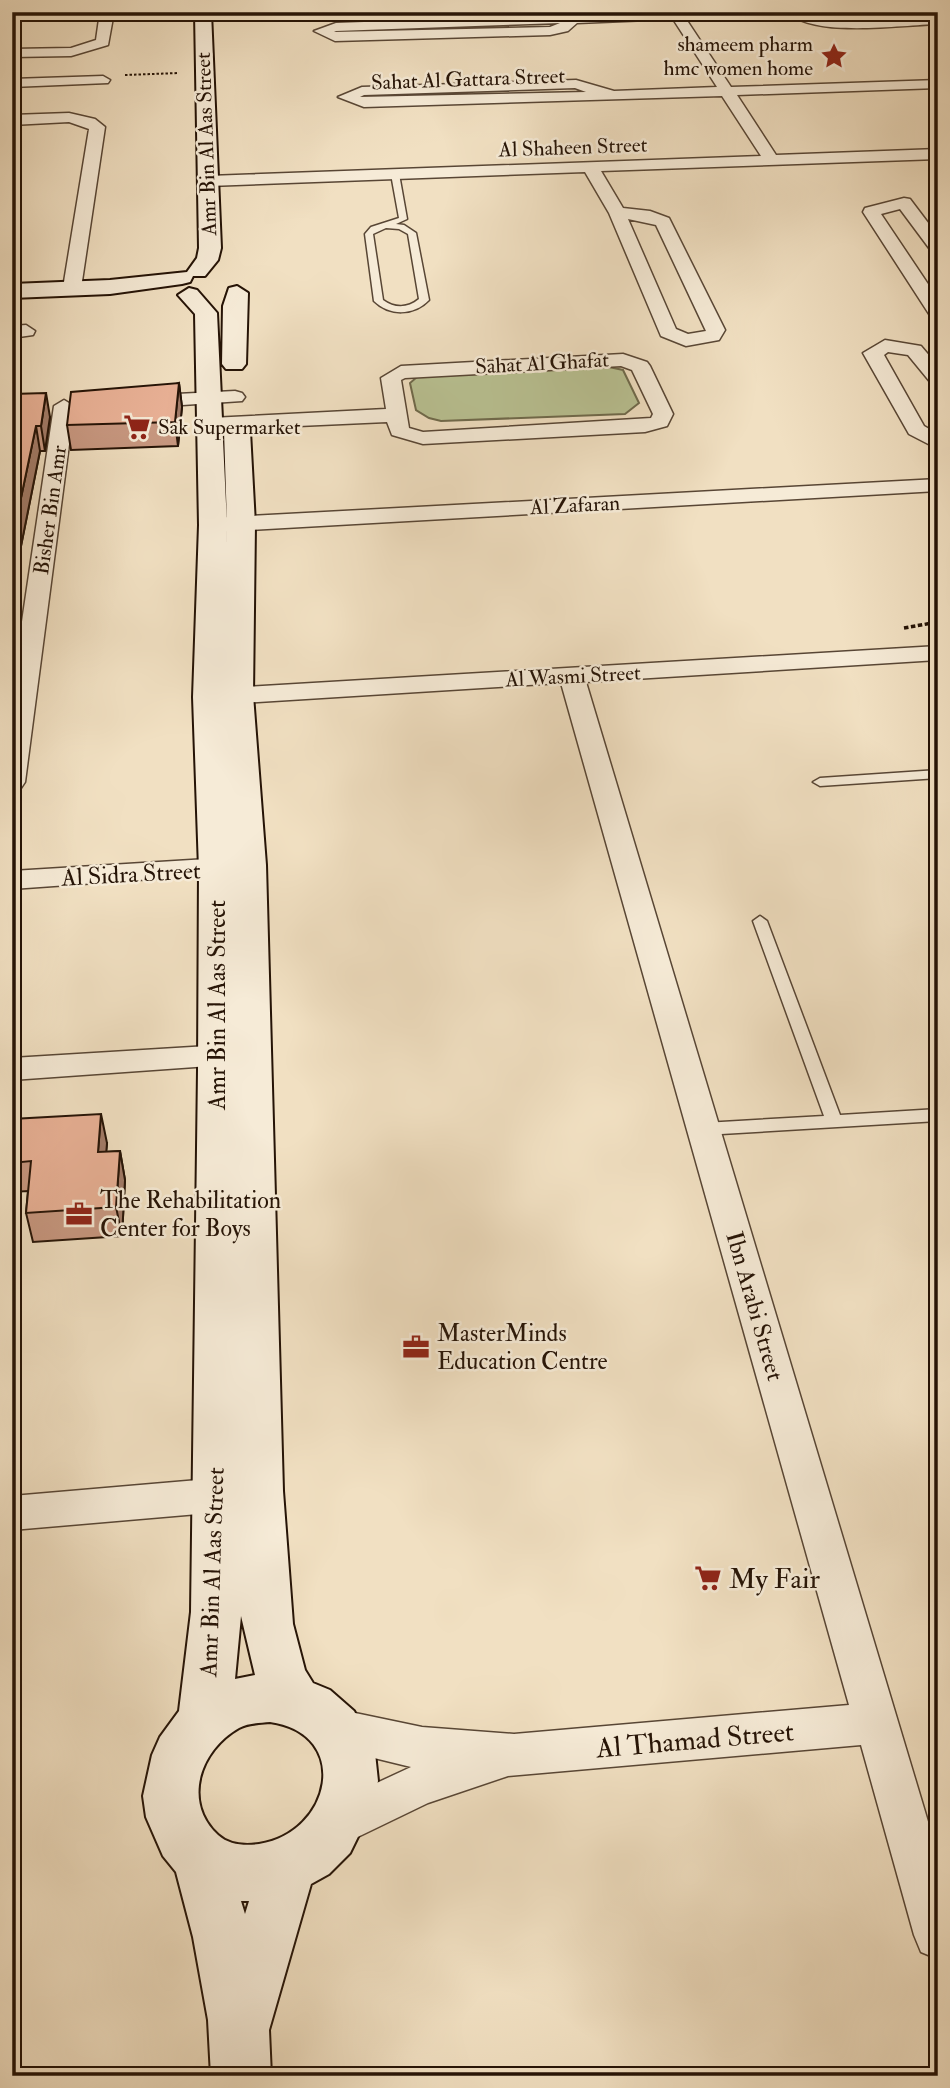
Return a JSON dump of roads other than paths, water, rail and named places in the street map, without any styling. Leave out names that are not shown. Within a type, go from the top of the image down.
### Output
[{"type":"street","points":[[12,53],[69,51],[96,46],[103,42],[107,12]]},
{"type":"street","name":"Amr Bin Al Aas Street","points":[[203,12],[209,254],[188,284],[206,313],[224,410]]},
{"type":"street","name":"Amr Bin Al Aas Street","points":[[221,12],[225,100]]},
{"type":"street","points":[[573,19],[563,28],[550,31],[340,37],[321,32],[336,27],[754,12]]},
{"type":"street","points":[[795,12],[803,19],[820,23],[938,20]]},
{"type":"street","points":[[676,14],[772,161]]},
{"type":"street","points":[[850,87],[850,78],[856,76],[938,72]]},
{"type":"street","points":[[12,83],[103,80]]},
{"type":"street","name":"Sahat Al Gattara Street","points":[[614,95],[576,84],[358,92],[345,97],[364,103],[614,95],[726,90],[938,84]]},
{"type":"street","points":[[12,120],[73,119],[97,127],[72,288]]},
{"type":"street","name":"Al Shaheen Street","points":[[209,181],[938,154]]},
{"type":"street","points":[[867,157],[878,171]]},
{"type":"street","points":[[590,167],[617,213],[668,332],[686,340],[712,336],[716,330],[663,222],[655,217],[617,213]]},
{"type":"street","points":[[892,188],[938,248]]},
{"type":"street","points":[[904,203],[875,209],[871,215],[938,313]]},
{"type":"street","name":"Amr Bin Al Aas Street","points":[[228,222],[233,272],[233,313],[224,410],[227,525],[223,696],[232,867],[235,1055],[259,1491],[267,1624],[281,1676],[315,1716]]},
{"type":"street","points":[[12,291],[188,284],[233,272]]},
{"type":"street","points":[[938,379],[914,350],[885,346],[873,353],[916,430],[938,443]]},
{"type":"street","name":"Sahat Al Ghafat","points":[[616,360],[640,366],[663,414],[660,422],[645,426],[423,438],[402,434],[396,415],[391,378],[407,370],[616,360]]},
{"type":"street","points":[[118,403],[224,410],[396,415]]},
{"type":"street","name":"Bisher Bin Amr","points":[[13,771],[71,405],[38,407]]},
{"type":"street","name":"Al Zafaran","points":[[227,525],[938,485]]},
{"type":"street","name":"Al Wasmi Street","points":[[223,696],[938,653]]},
{"type":"street","name":"Ibn Arabi Street","points":[[572,677],[938,1935]]},
{"type":"street","name":"Al Sidra Street","points":[[12,880],[232,867]]},
{"type":"street","points":[[12,1069],[235,1055]]},
{"type":"street","name":"Amr Bin Al Aas Street","points":[[204,1722],[216,1612],[216,1495],[235,1055]]},
{"type":"street","points":[[12,1513],[259,1491]]},
{"type":"street","points":[[270,1697],[315,1716],[349,1759],[351,1792],[339,1824],[326,1843],[287,1868],[264,1873],[240,1873],[218,1867],[199,1855],[182,1837],[172,1814],[169,1789],[174,1765],[186,1741],[204,1722],[224,1708],[247,1700],[270,1697]]},
{"type":"street","name":"Al Thamad Street","points":[[315,1716],[422,1748],[514,1755],[876,1723]]},
{"type":"street","name":"Al Thamad Street","points":[[339,1824],[419,1786],[514,1755]]},
{"type":"street","points":[[199,1855],[216,1910],[241,2053]]},
{"type":"street","points":[[241,2053],[287,1868]]},
{"type":"lane","points":[[398,174],[424,300],[412,308],[390,308],[379,301],[369,234],[374,229],[403,219],[398,174]]},
{"type":"lane","points":[[389,226],[412,233]]},
{"type":"lane","points":[[820,782],[938,774]]},
{"type":"lane","points":[[760,920],[834,1120]]},
{"type":"lane","points":[[704,1129],[938,1115]]},
{"type":"place","name":"shameem pharm hmc women home","points":[[834,56]]},
{"type":"place","name":"Sak Supermarket","points":[[137,427]]},
{"type":"place","name":"The Rehabilitation Center for Boys","points":[[79,1214]]},
{"type":"place","name":"MasterMinds Education Centre","points":[[416,1347]]},
{"type":"place","name":"My Fair","points":[[708,1578]]}]
